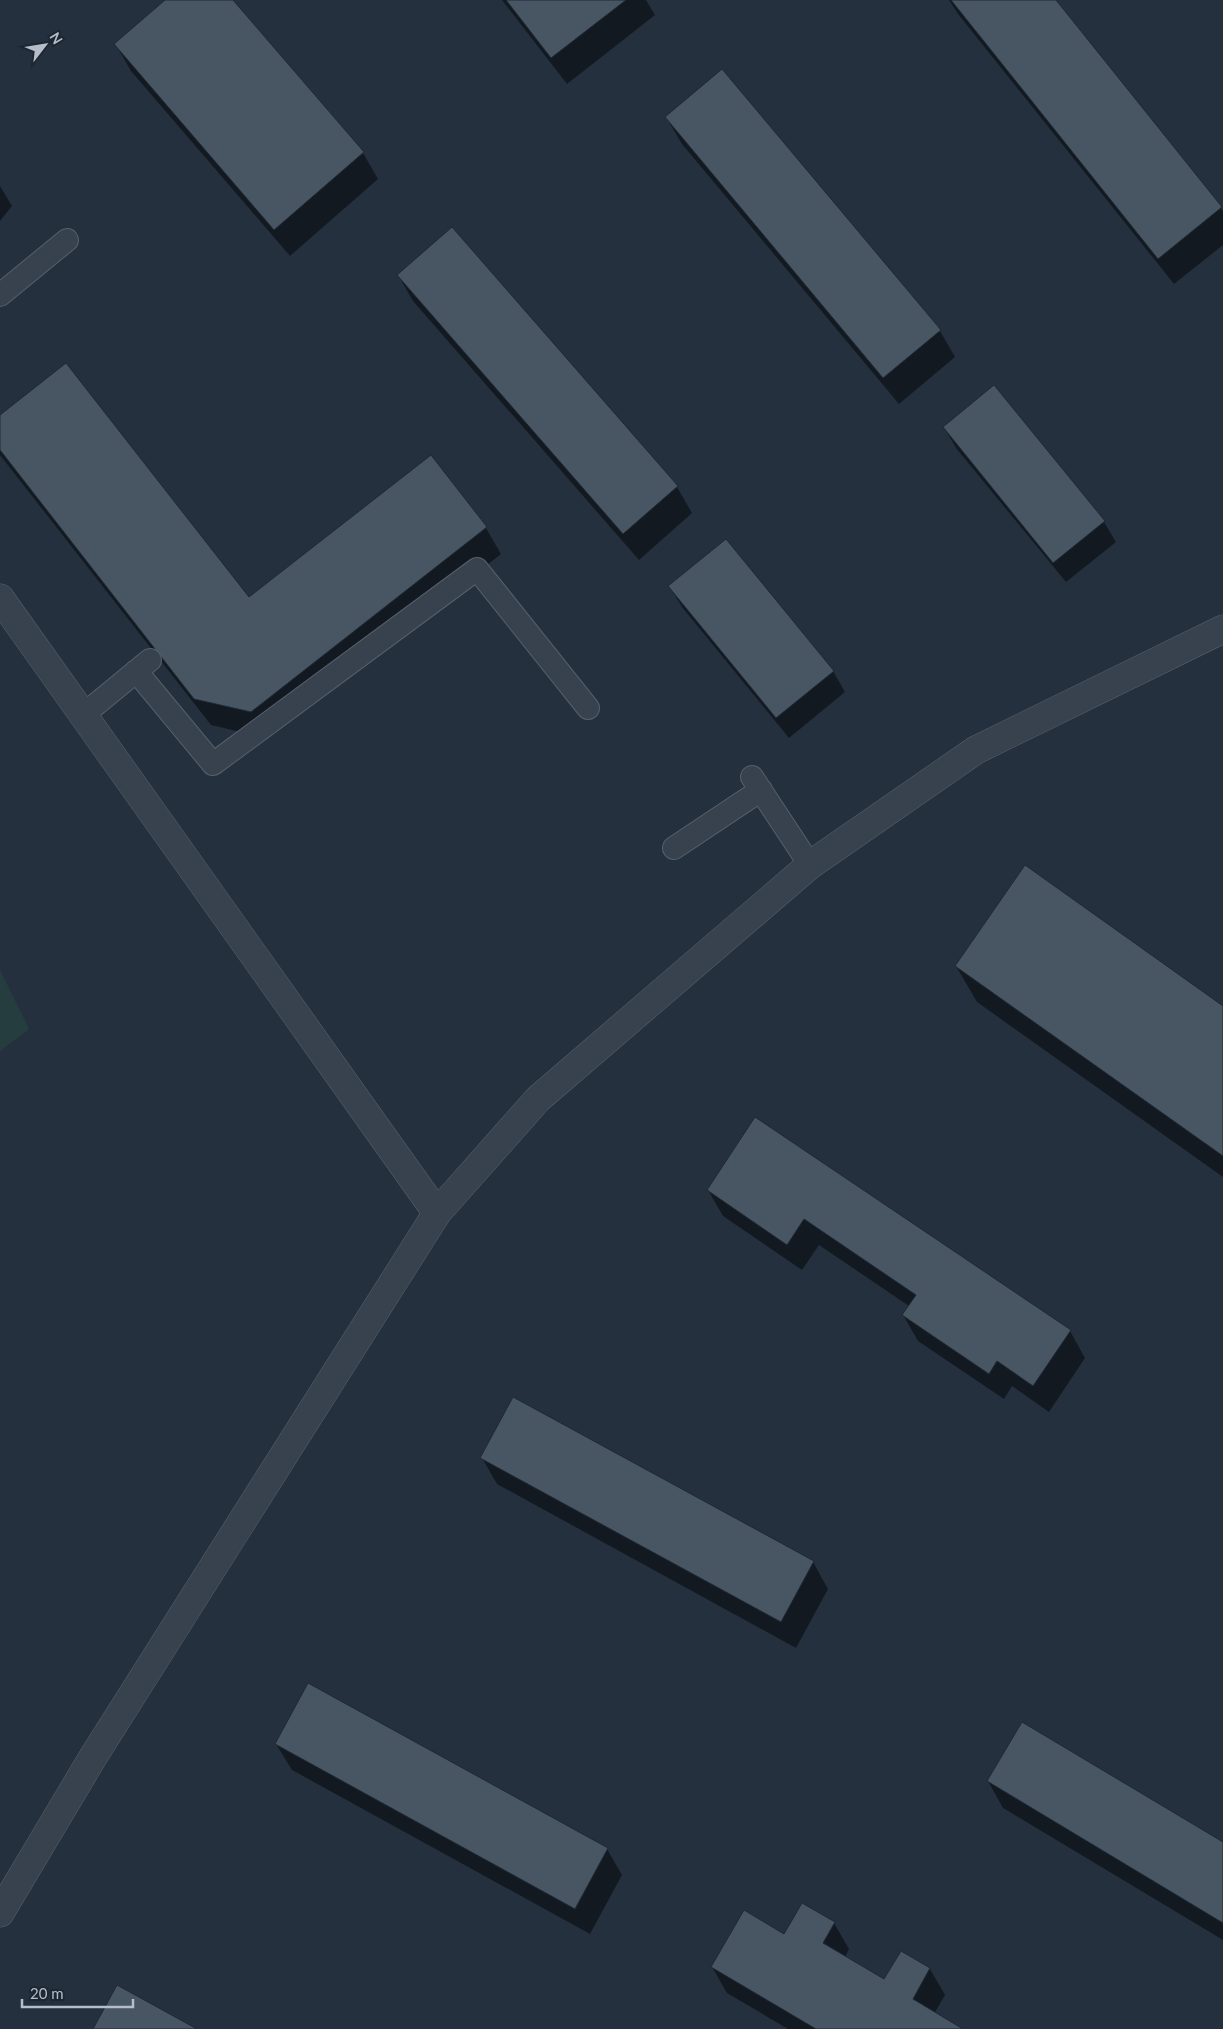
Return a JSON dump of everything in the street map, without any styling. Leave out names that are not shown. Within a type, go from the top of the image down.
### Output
[{"type":"street","points":[[0,598],[437,1213]]},
{"type":"street","points":[[0,1913],[93,1757],[437,1213],[538,1099],[810,865],[976,750],[1223,628]]},
{"type":"lane","points":[[0,295],[67,240]]},
{"type":"lane","points":[[83,715],[143,665],[213,764],[477,569],[588,708]]},
{"type":"lane","points":[[674,848],[756,784],[810,865]]},
{"type":"green space","points":[[0,970],[29,1029],[0,1051]]},
{"type":"building","points":[[165,0],[233,0],[364,152],[274,230],[114,44]]},
{"type":"building","points":[[506,0],[626,0],[551,58]]},
{"type":"building","points":[[951,0],[1056,0],[1222,207],[1158,259]]},
{"type":"building","points":[[722,69],[941,330],[883,378],[665,117]]},
{"type":"building","points":[[452,227],[678,486],[623,534],[397,275]]},
{"type":"building","points":[[66,363],[249,597],[431,455],[487,527],[251,712],[194,699],[0,450],[0,415]]},
{"type":"building","points":[[994,385],[1105,521],[1053,563],[943,427]]},
{"type":"building","points":[[726,539],[834,671],[776,718],[668,586]]},
{"type":"building","points":[[1025,865],[1223,1006],[1223,1156],[955,966]]},
{"type":"building","points":[[755,1117],[1071,1330],[1033,1386],[997,1361],[989,1374],[902,1315],[916,1295],[804,1219],[787,1245],[707,1190]]},
{"type":"building","points":[[513,1397],[814,1561],[781,1622],[480,1458]]},
{"type":"building","points":[[308,1683],[608,1848],[575,1909],[275,1744]]},
{"type":"building","points":[[1022,1722],[1223,1842],[1223,1923],[987,1781]]},
{"type":"building","points":[[802,1903],[835,1922],[823,1943],[884,1979],[901,1951],[930,1968],[913,1999],[963,2029],[816,2029],[711,1967],[744,1910],[784,1934]]},
{"type":"building","points":[[117,1985],[197,2029],[93,2029]]}]
